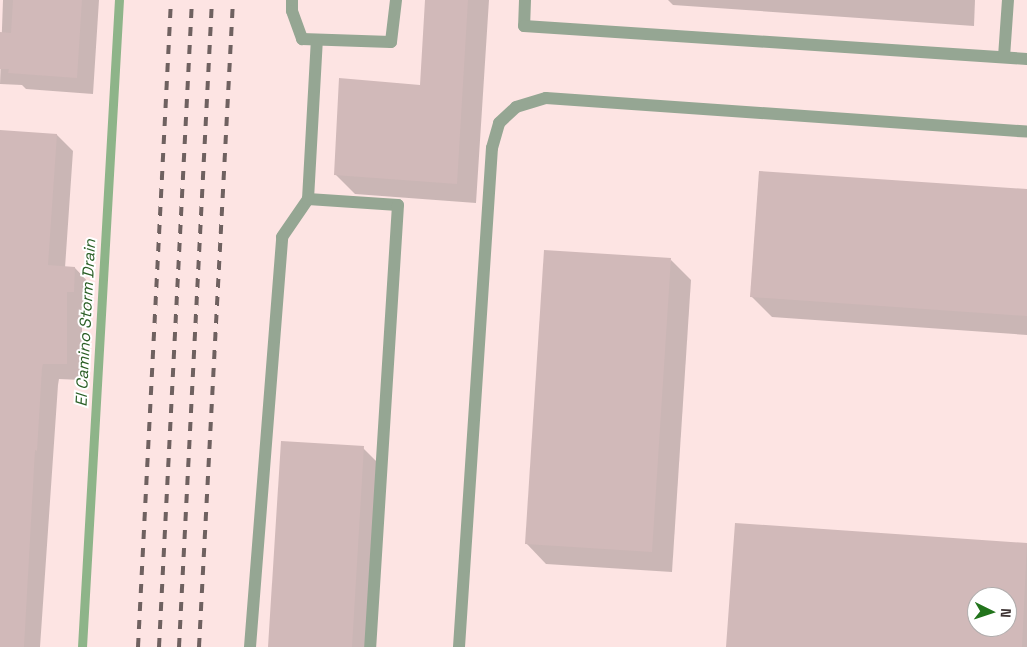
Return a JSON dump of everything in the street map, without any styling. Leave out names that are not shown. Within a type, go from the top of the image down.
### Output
[{"type":"lane","points":[[292,0],[292,11],[302,39],[391,42],[396,0]]},
{"type":"lane","points":[[526,0],[524,26],[1027,59]]},
{"type":"lane","points":[[1004,58],[1008,0]]},
{"type":"lane","points":[[250,647],[282,237],[308,199],[317,40]]},
{"type":"lane","points":[[460,647],[492,148],[499,123],[516,107],[546,98],[1027,132]]},
{"type":"lane","points":[[308,199],[398,205],[370,647]]},
{"type":"building","points":[[13,0],[82,0],[77,78],[8,73],[9,69],[0,69],[0,32],[11,33]]},
{"type":"building","points":[[425,0],[468,0],[457,184],[334,175],[339,78],[420,85]]},
{"type":"building","points":[[0,130],[57,134],[48,265],[75,267],[74,292],[67,292],[67,364],[43,364],[42,368],[37,451],[35,450],[24,647],[0,647]]},
{"type":"building","points":[[759,171],[1027,189],[1027,316],[750,297]]},
{"type":"building","points":[[544,250],[671,258],[652,552],[525,544]]},
{"type":"building","points":[[281,441],[364,446],[352,647],[268,647]]},
{"type":"building","points":[[735,523],[1027,543],[1022,647],[726,647]]},
{"type":"waterway","name":"El Camino Storm Drain","points":[[82,647],[119,0]]},
{"type":"railway","points":[[138,647],[171,0]]},
{"type":"railway","points":[[159,647],[192,0]]},
{"type":"railway","points":[[179,647],[212,0]]},
{"type":"railway","points":[[199,647],[233,0]]}]
